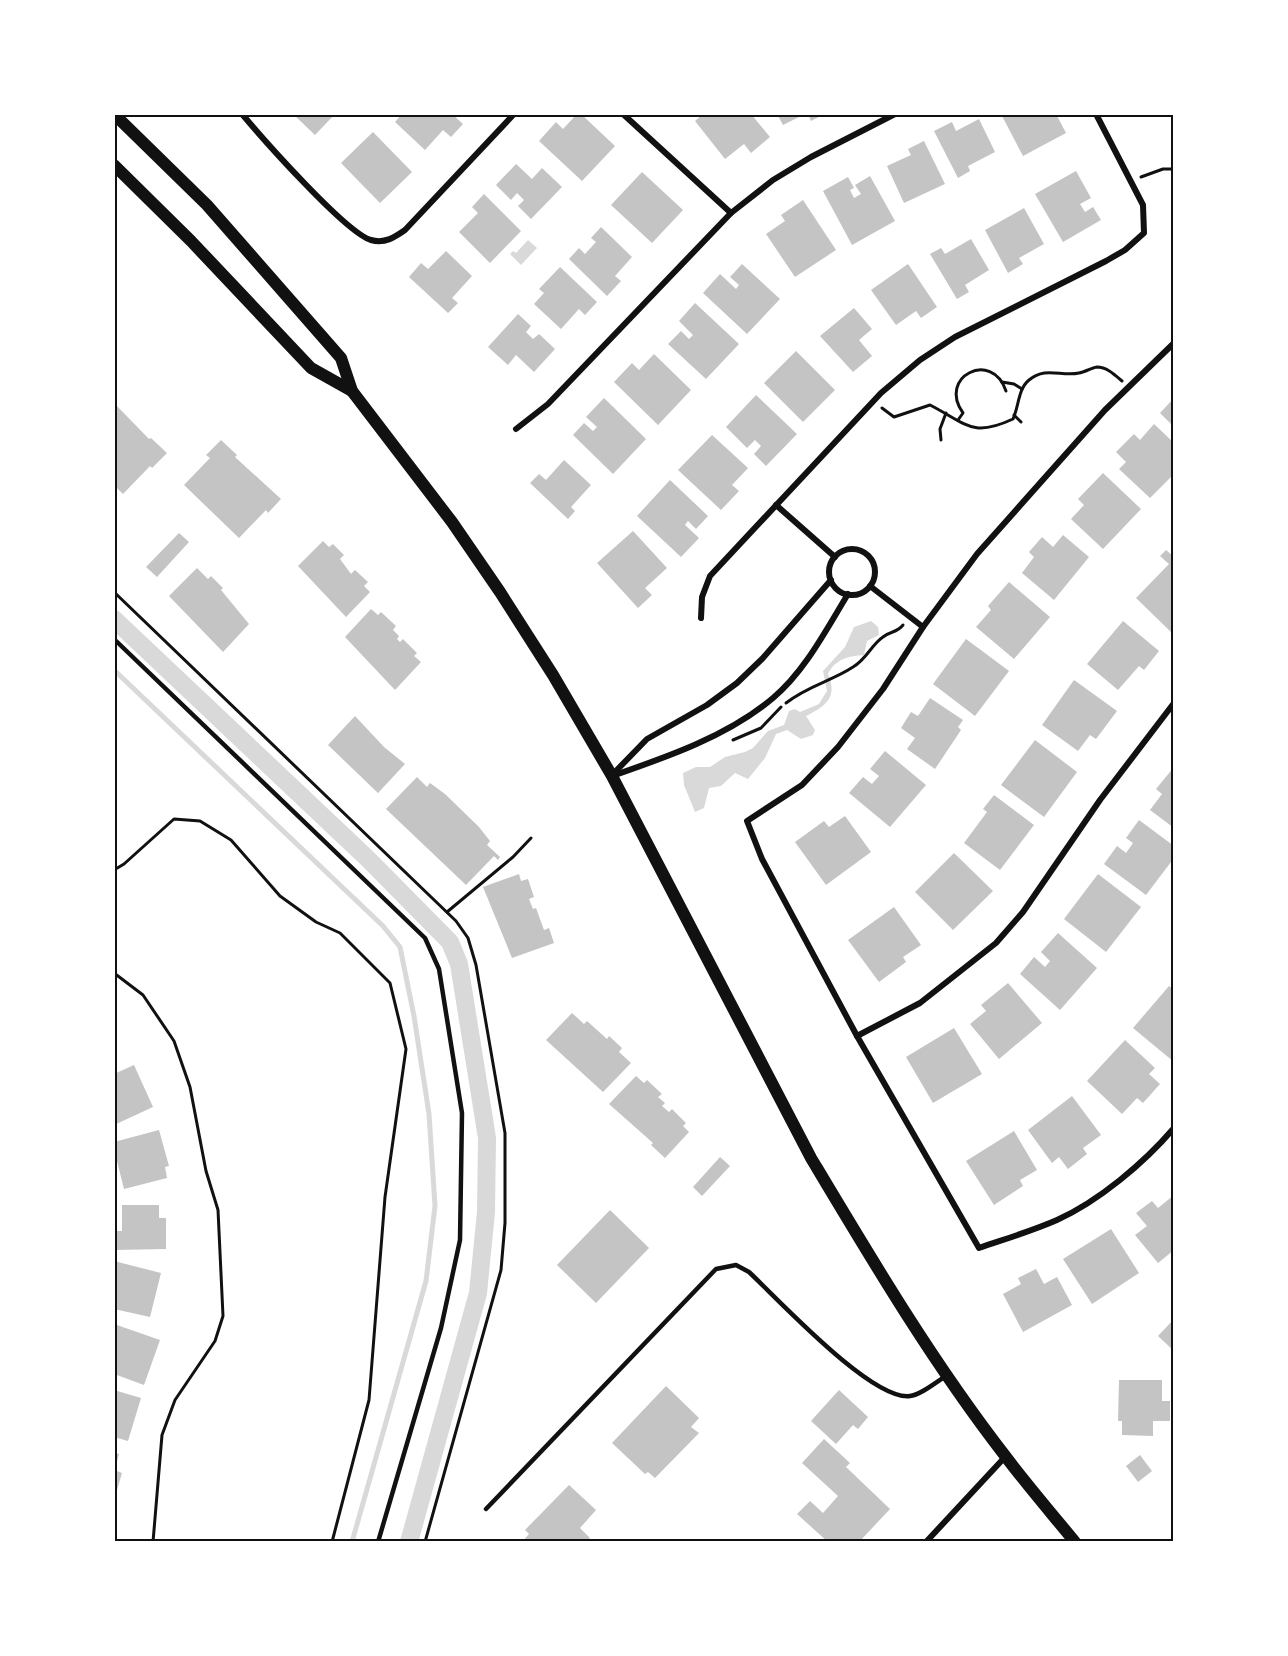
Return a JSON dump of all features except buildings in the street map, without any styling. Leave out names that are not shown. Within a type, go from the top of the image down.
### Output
[{"type":"main road","points":[[114,114],[207,205],[341,357],[352,391],[452,522],[500,592],[554,675],[612,776],[811,1158],[895,1296],[948,1376],[1006,1457],[1075,1542]]},
{"type":"main road","points":[[114,165],[191,241],[311,368],[352,391]]},
{"type":"street","points":[[242,114],[347,226],[374,242],[391,240],[405,230],[514,114]]},
{"type":"street","points":[[623,114],[731,213]]},
{"type":"street","points":[[516,429],[548,404],[731,213],[792,168],[895,114]]},
{"type":"street","points":[[701,618],[702,597],[710,576],[875,400],[920,360],[955,336],[1106,261],[1125,250],[1144,232],[1143,205],[1096,114]]},
{"type":"street","points":[[1174,343],[1129,387],[977,554],[923,627],[883,689],[838,747],[802,785],[747,821],[762,859],[857,1036],[979,1248],[1059,1219],[1114,1184],[1156,1149],[1174,1128]]},
{"type":"street","points":[[776,505],[835,557]]},
{"type":"street","points":[[847,550],[860,551],[866,555],[874,566],[875,573],[870,586],[860,593],[848,594],[837,589],[831,580],[830,568],[835,557],[847,550]]},
{"type":"street","points":[[612,776],[647,739],[707,705],[736,683],[762,659],[831,580]]},
{"type":"street","points":[[870,586],[923,627]]},
{"type":"street","points":[[612,776],[661,759],[714,735],[773,698],[801,668],[848,594]]},
{"type":"street","points":[[857,1036],[920,1003],[996,943],[1023,912],[1100,800],[1174,703]]},
{"type":"street","points":[[926,1542],[1006,1457]]},
{"type":"lane","points":[[114,639],[425,938],[439,969],[462,1113],[460,1240],[441,1328],[378,1542]]},
{"type":"lane","points":[[486,1509],[716,1269],[736,1265],[749,1272],[854,1370],[894,1395],[911,1396],[948,1376]]},
{"type":"path","points":[[1131,182],[1163,169],[1174,169]]},
{"type":"path","points":[[875,400],[894,417],[930,405],[973,428],[987,429],[1014,415],[1022,390],[1029,380],[1042,373],[1056,372],[1068,375],[1096,367],[1112,373],[1129,387]]},
{"type":"path","points":[[958,420],[963,413],[955,395],[965,375],[978,369],[992,372],[1002,382],[1006,391]]},
{"type":"path","points":[[1002,382],[1014,384],[1022,390]]},
{"type":"path","points":[[941,440],[940,429],[946,413]]},
{"type":"path","points":[[1014,415],[1021,422]]},
{"type":"path","points":[[114,592],[447,912],[468,938],[476,965],[505,1133],[505,1223],[501,1270],[425,1542]]},
{"type":"path","points":[[821,682],[867,658],[883,637],[899,631],[909,616]]},
{"type":"path","points":[[114,870],[124,864],[174,819],[200,821],[231,840],[280,896],[316,922],[340,933],[390,983],[406,1049],[385,1197],[369,1400],[332,1542]]},
{"type":"path","points":[[447,912],[513,857],[531,838]]},
{"type":"path","points":[[114,973],[143,995],[174,1041],[190,1087],[206,1171],[218,1209],[223,1316],[215,1341],[175,1400],[162,1435],[153,1542]]},
{"type":"shaded area","points":[[528,240],[537,248],[521,265],[510,254],[513,251],[516,253]]},
{"type":"shaded area","points":[[871,621],[878,627],[879,635],[867,641],[864,655],[848,657],[834,665],[828,674],[832,689],[831,695],[824,704],[806,716],[815,730],[813,735],[801,739],[787,730],[776,734],[765,758],[748,779],[735,773],[721,786],[709,788],[704,808],[695,812],[684,785],[683,773],[696,767],[710,767],[725,757],[753,748],[768,731],[784,725],[789,711],[795,709],[800,712],[819,704],[827,691],[823,671],[845,647],[854,627]]},
{"type":"waterway","points":[[114,619],[368,859],[450,942],[459,964],[487,1138],[486,1212],[478,1293],[409,1542]]},
{"type":"waterway","points":[[114,670],[383,926],[400,947],[414,1016],[429,1114],[435,1206],[426,1281],[352,1542]]}]
